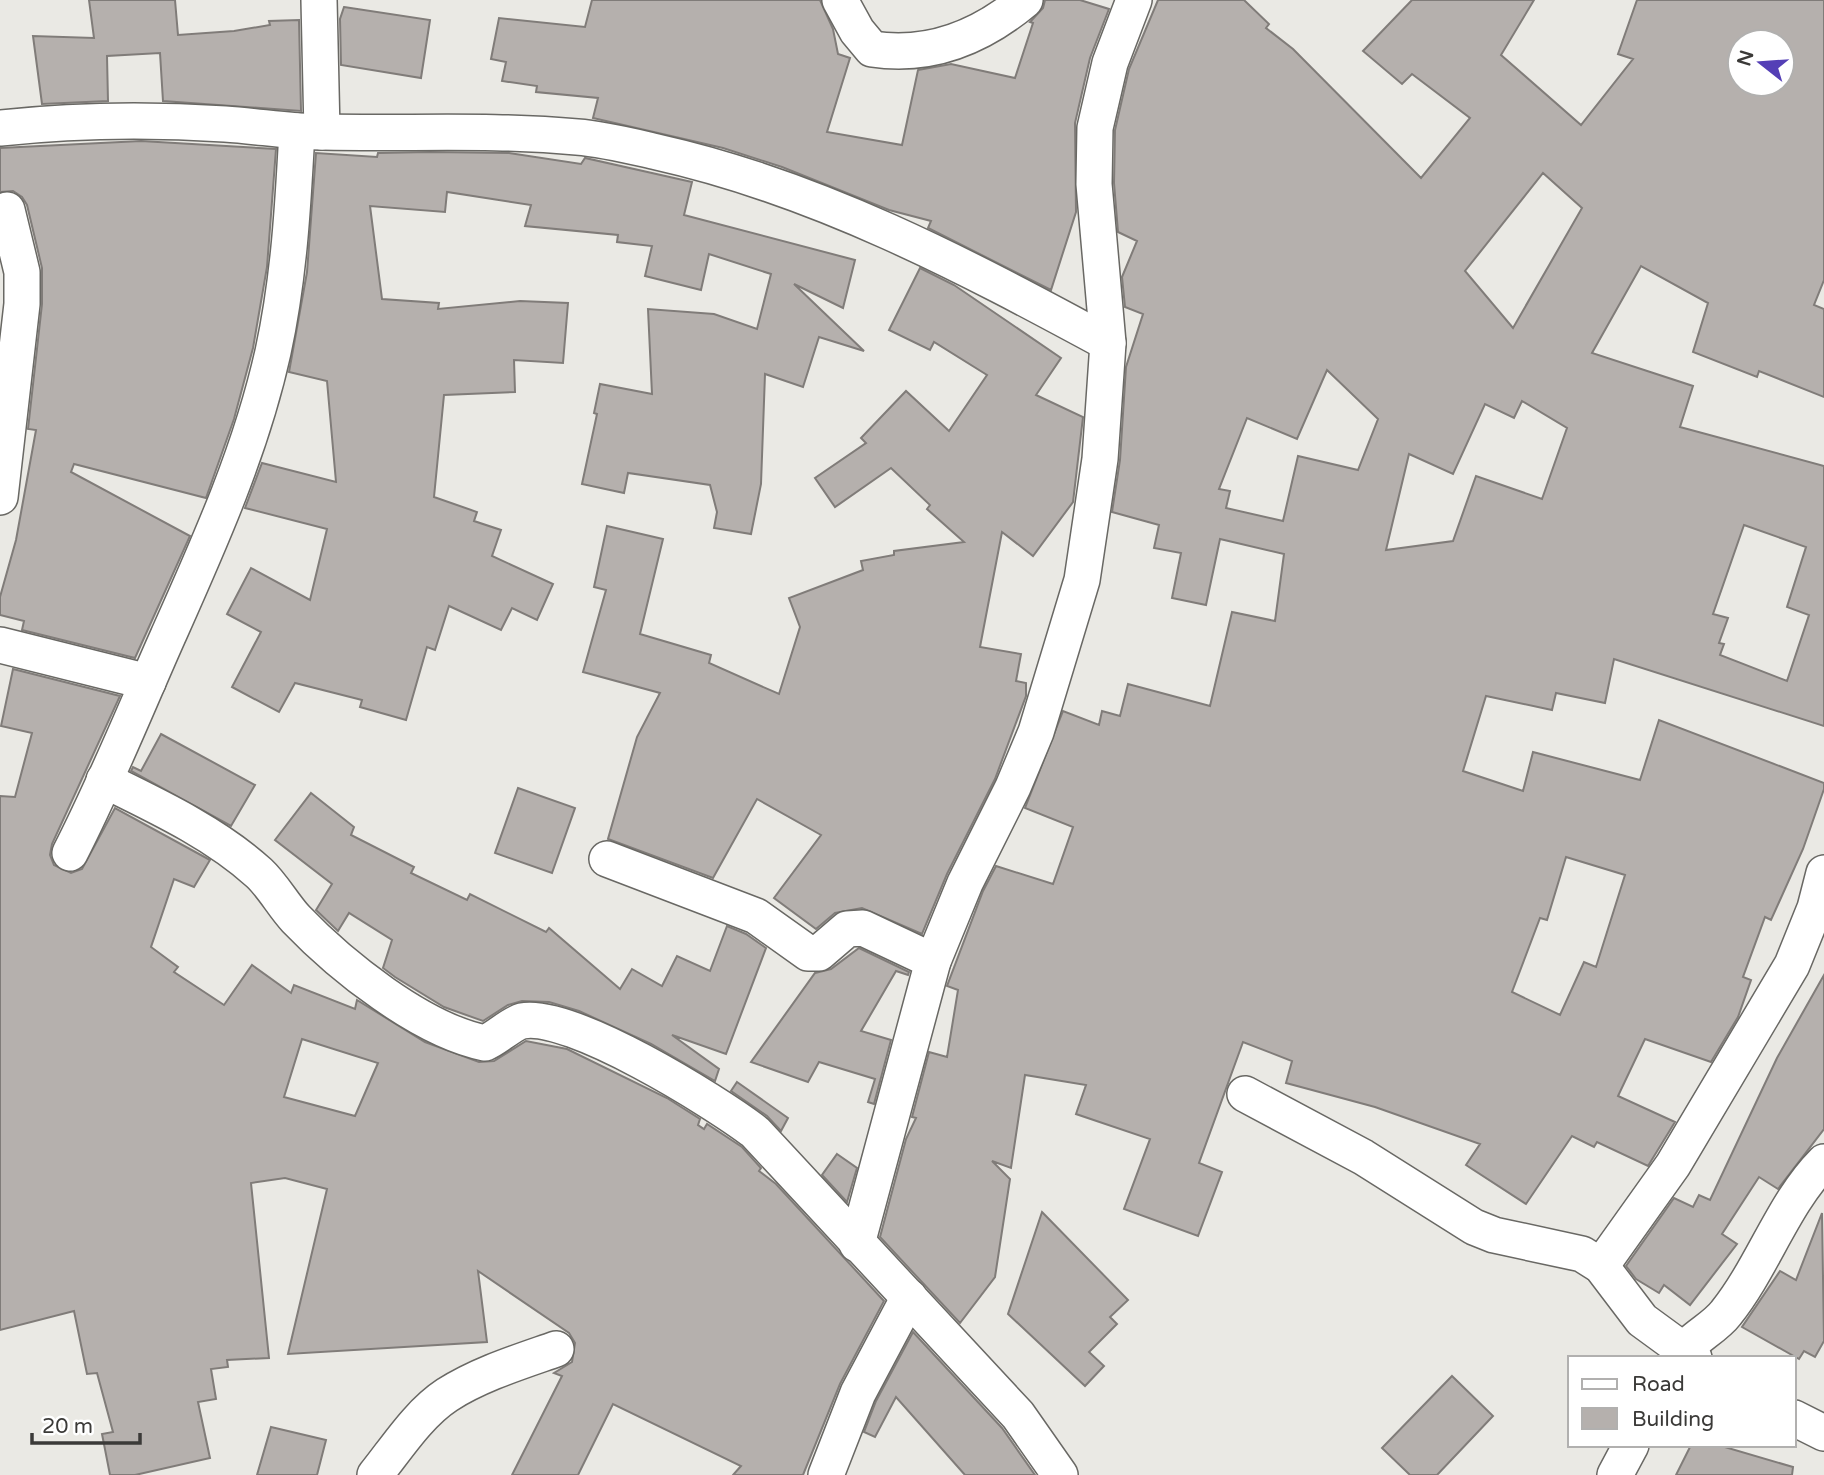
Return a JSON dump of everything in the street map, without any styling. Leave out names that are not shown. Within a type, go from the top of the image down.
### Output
[{"type":"street","points":[[70,853],[148,682],[232,485],[272,355],[310,132],[319,0]]},
{"type":"street","points":[[841,0],[857,30],[872,49],[898,53],[956,42],[983,32],[1025,0]]},
{"type":"street","points":[[857,1244],[933,961],[965,883],[1013,787],[1036,732],[1082,580],[1098,472],[1108,343],[1094,184],[1095,128],[1110,62],[1134,0]]},
{"type":"street","points":[[0,128],[176,122],[310,132],[460,131],[579,137],[698,161],[793,191],[859,218],[1014,293],[1108,343]]},
{"type":"street","points":[[0,497],[22,304],[22,272],[7,210]]},
{"type":"street","points":[[0,645],[148,682]]},
{"type":"street","points":[[104,780],[190,825],[234,854],[260,874],[294,917],[332,954],[367,982],[446,1029],[466,1039],[485,1043],[521,1021],[558,1025],[632,1056],[689,1087],[755,1132],[1018,1415],[1060,1475]]},
{"type":"street","points":[[607,859],[756,916],[808,953],[819,953],[847,929],[863,928],[933,961]]},
{"type":"street","points":[[1601,1266],[1673,1166],[1792,965],[1815,908],[1824,873]]},
{"type":"street","points":[[1244,1094],[1363,1157],[1474,1227],[1494,1235],[1582,1254],[1601,1266],[1642,1320],[1686,1355],[1726,1314],[1764,1256],[1798,1192],[1824,1162]]},
{"type":"street","points":[[826,1475],[858,1393],[909,1297]]},
{"type":"street","points":[[375,1475],[420,1420],[445,1396],[478,1378],[555,1349]]},
{"type":"street","points":[[1796,1419],[1824,1433]]},
{"type":"street","points":[[1615,1475],[1630,1447]]},
{"type":"building","points":[[89,0],[175,0],[178,35],[234,31],[270,25],[269,21],[299,20],[301,111],[163,101],[160,53],[107,56],[108,101],[42,104],[33,36],[94,38]]},
{"type":"building","points":[[592,0],[820,0],[833,29],[838,54],[850,58],[827,132],[902,145],[918,70],[951,64],[1015,78],[1033,23],[1030,22],[1043,8],[1045,0],[1080,0],[1109,9],[1090,58],[1075,123],[1076,212],[1051,290],[928,228],[931,221],[889,210],[782,167],[723,148],[593,118],[598,98],[536,92],[537,86],[502,81],[506,62],[491,59],[499,18],[585,27]]},
{"type":"building","points":[[1158,0],[1244,0],[1269,24],[1266,28],[1293,49],[1421,178],[1470,118],[1412,74],[1402,84],[1363,51],[1412,0],[1534,0],[1501,55],[1581,125],[1633,59],[1618,54],[1637,0],[1824,0],[1824,280],[1814,305],[1824,309],[1824,397],[1759,371],[1757,377],[1693,352],[1708,303],[1641,266],[1592,353],[1693,386],[1680,427],[1824,466],[1824,726],[1614,659],[1605,703],[1556,693],[1552,710],[1486,696],[1463,771],[1523,791],[1533,752],[1640,780],[1659,720],[1824,783],[1824,789],[1803,849],[1771,920],[1765,917],[1743,977],[1751,980],[1738,1017],[1711,1062],[1645,1039],[1618,1096],[1675,1122],[1648,1166],[1597,1142],[1594,1147],[1572,1136],[1526,1204],[1466,1165],[1480,1144],[1375,1107],[1286,1083],[1292,1061],[1243,1042],[1199,1163],[1222,1172],[1198,1236],[1124,1209],[1150,1139],[1076,1114],[1086,1085],[1025,1075],[1011,1168],[992,1161],[1010,1179],[995,1277],[960,1323],[880,1237],[906,1139],[916,1118],[912,1117],[929,1052],[947,1057],[958,990],[947,986],[983,891],[996,866],[1053,884],[1073,827],[1025,808],[1063,711],[1099,725],[1102,711],[1120,716],[1128,684],[1210,706],[1232,612],[1275,621],[1284,554],[1220,539],[1206,605],[1172,598],[1181,553],[1154,548],[1159,525],[1112,512],[1120,460],[1126,367],[1143,314],[1125,307],[1122,277],[1137,241],[1118,232],[1114,183],[1115,130],[1129,69]],"holes":[[[1543,173],[1582,208],[1513,328],[1465,271]],[[1327,370],[1378,419],[1358,470],[1298,456],[1283,521],[1226,508],[1230,491],[1219,489],[1247,418],[1297,439]],[[1522,401],[1567,428],[1542,499],[1476,476],[1453,541],[1386,550],[1409,454],[1453,474],[1485,404],[1514,418]],[[1744,525],[1806,547],[1787,607],[1809,615],[1787,681],[1720,655],[1724,644],[1719,643],[1728,618],[1713,614]],[[1566,857],[1625,875],[1596,967],[1584,962],[1560,1015],[1512,992],[1540,918],[1547,920]]]},
{"type":"building","points":[[344,7],[430,20],[421,78],[341,65],[340,19]]},
{"type":"building","points":[[141,141],[276,149],[267,267],[253,348],[234,419],[206,498],[74,464],[71,472],[190,536],[135,658],[22,630],[24,621],[0,615],[0,597],[16,540],[36,430],[28,429],[42,304],[42,268],[27,205],[22,197],[13,191],[0,192],[0,148]]},
{"type":"building","points":[[316,153],[377,157],[378,153],[509,153],[581,164],[585,158],[692,182],[684,215],[855,260],[843,308],[794,284],[864,351],[819,337],[803,387],[765,374],[761,484],[751,534],[714,528],[717,512],[710,485],[628,473],[624,493],[582,484],[597,414],[594,413],[600,384],[652,394],[648,309],[714,314],[757,329],[771,274],[709,254],[701,290],[645,276],[652,246],[617,242],[618,235],[525,226],[531,205],[447,192],[445,212],[370,206],[382,299],[439,303],[438,309],[520,301],[568,303],[563,363],[514,360],[515,392],[444,395],[434,497],[477,512],[474,521],[501,530],[492,556],[553,584],[537,620],[512,608],[501,630],[449,606],[435,650],[427,647],[406,720],[360,707],[362,700],[295,683],[279,712],[232,687],[261,632],[227,614],[251,568],[310,600],[327,529],[245,508],[262,463],[336,482],[327,381],[289,372],[307,272]]},
{"type":"building","points":[[920,268],[954,285],[1061,358],[1036,395],[1083,417],[1073,502],[1033,556],[1002,532],[980,647],[1021,654],[1016,681],[1026,683],[1026,696],[995,779],[947,874],[922,934],[862,908],[835,913],[816,929],[774,898],[821,835],[757,799],[713,878],[608,839],[637,737],[660,693],[583,672],[606,590],[594,587],[607,526],[663,539],[640,634],[711,655],[709,663],[779,694],[800,627],[789,598],[863,570],[861,561],[894,555],[894,551],[964,542],[927,509],[930,505],[891,468],[835,507],[815,478],[866,443],[861,438],[906,391],[949,431],[987,375],[934,342],[930,350],[889,330]]},
{"type":"building","points":[[13,669],[120,696],[52,844],[50,855],[54,865],[71,873],[82,869],[115,808],[210,860],[194,887],[174,879],[151,947],[178,967],[174,972],[224,1005],[252,965],[291,993],[294,985],[355,1009],[357,1000],[425,1042],[479,1062],[494,1061],[526,1041],[567,1049],[667,1098],[700,1119],[698,1125],[704,1129],[707,1124],[742,1147],[761,1168],[759,1171],[776,1184],[884,1301],[840,1384],[803,1475],[733,1475],[741,1466],[613,1404],[578,1475],[512,1475],[562,1376],[554,1373],[572,1362],[575,1343],[569,1333],[478,1271],[487,1342],[288,1354],[327,1189],[285,1178],[251,1183],[269,1358],[227,1360],[228,1367],[211,1369],[216,1399],[198,1402],[210,1458],[135,1475],[110,1475],[102,1434],[113,1432],[97,1373],[87,1374],[74,1311],[0,1330],[0,796],[15,797],[32,733],[1,726]],"holes":[[[302,1039],[378,1063],[355,1116],[284,1097]]]},
{"type":"building","points":[[161,734],[255,785],[231,826],[131,771],[133,767],[141,771]]},
{"type":"building","points":[[518,788],[575,808],[552,873],[495,853]]},
{"type":"building","points":[[311,793],[354,827],[351,835],[414,867],[411,873],[467,900],[470,894],[546,932],[549,928],[620,989],[632,969],[662,986],[677,956],[710,971],[727,926],[746,934],[766,948],[726,1054],[672,1035],[719,1069],[715,1081],[651,1044],[579,1011],[549,1002],[522,1001],[508,1005],[483,1021],[444,1007],[395,977],[383,968],[392,940],[349,913],[338,931],[316,910],[332,884],[275,840]]},
{"type":"building","points":[[859,948],[909,972],[908,975],[896,971],[861,1031],[891,1040],[874,1104],[868,1102],[875,1079],[819,1062],[808,1082],[751,1062],[815,973],[831,969]]},
{"type":"building","points":[[1824,975],[1824,1129],[1778,1189],[1759,1177],[1722,1234],[1737,1244],[1690,1305],[1664,1285],[1659,1293],[1636,1279],[1626,1266],[1674,1198],[1693,1207],[1699,1195],[1710,1200],[1777,1058]]},
{"type":"building","points":[[737,1082],[788,1118],[781,1131],[767,1116],[731,1091]]},
{"type":"building","points":[[837,1154],[857,1168],[847,1202],[822,1175]]},
{"type":"building","points":[[1042,1212],[1128,1300],[1110,1317],[1117,1324],[1089,1352],[1104,1366],[1085,1386],[1008,1314]]},
{"type":"building","points":[[1822,1213],[1824,1341],[1815,1357],[1804,1351],[1799,1359],[1742,1327],[1780,1271],[1796,1280]]},
{"type":"building","points":[[913,1332],[1002,1428],[1035,1475],[965,1475],[896,1397],[875,1437],[864,1432],[876,1401]]},
{"type":"building","points":[[1452,1376],[1493,1416],[1437,1475],[1410,1475],[1382,1448]]},
{"type":"building","points":[[271,1427],[326,1440],[317,1475],[257,1475]]},
{"type":"building","points":[[1690,1447],[1725,1447],[1793,1467],[1792,1475],[1676,1475]]}]
